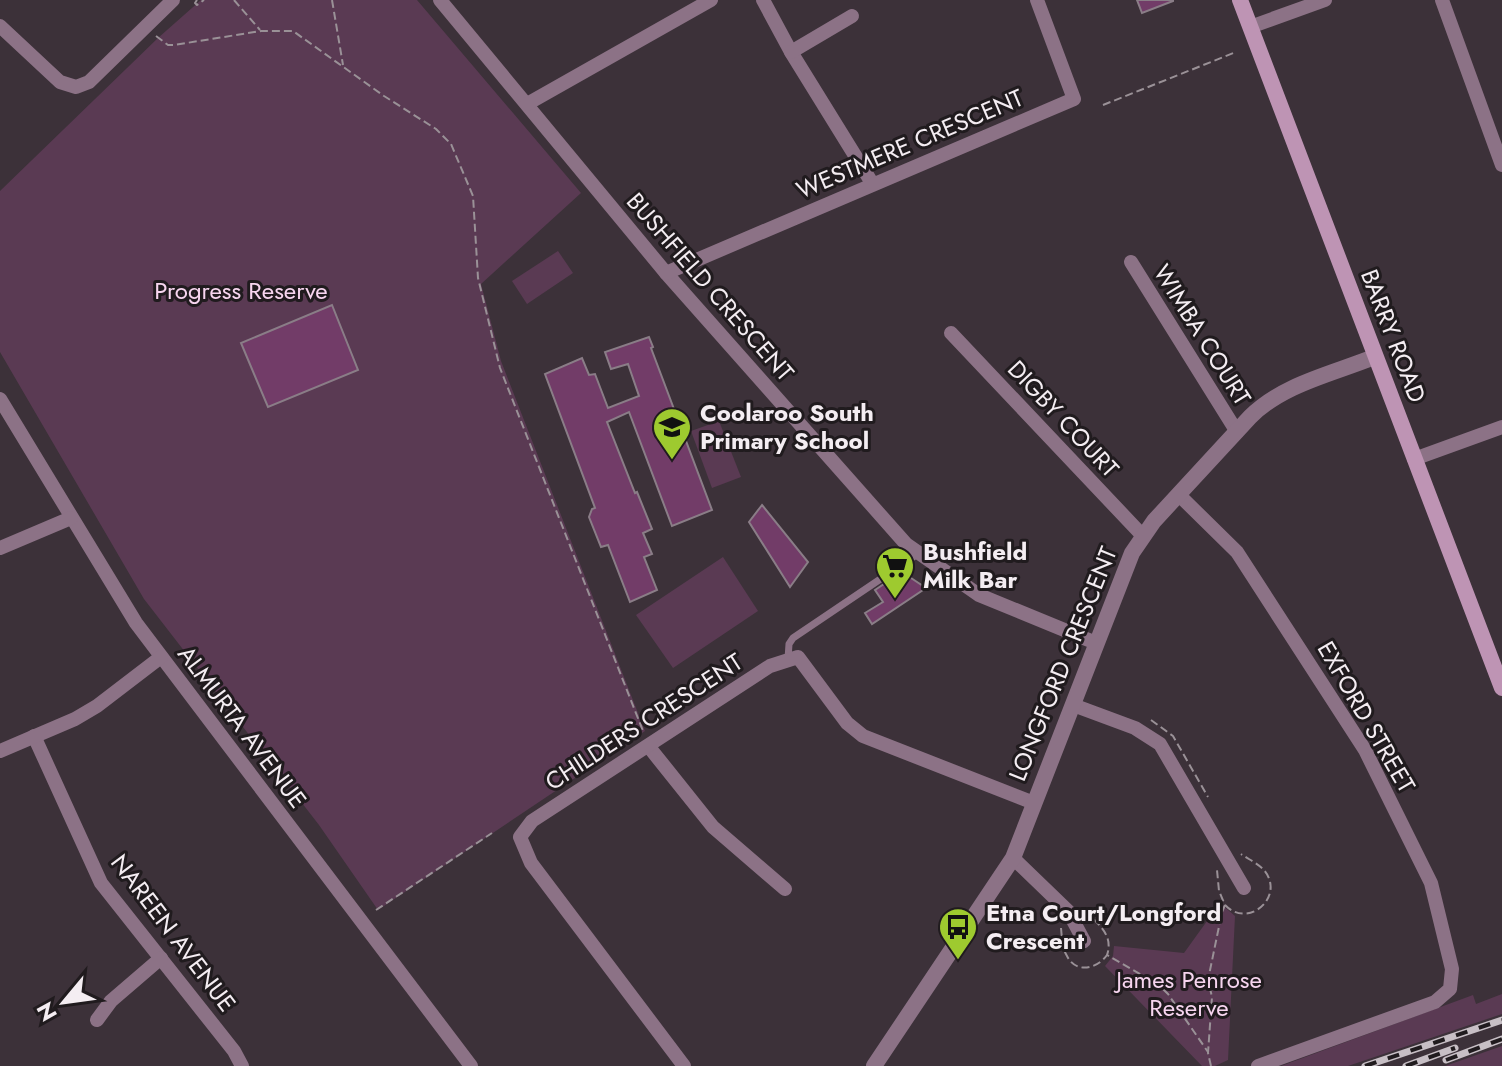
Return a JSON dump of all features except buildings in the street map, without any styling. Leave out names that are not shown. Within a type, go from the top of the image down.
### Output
[{"type":"main road","name":"BARRY ROAD","points":[[1240,0],[1502,688]]},
{"type":"street","points":[[0,26],[60,82],[76,87],[89,82],[173,0]]},
{"type":"street","name":"BUSHFIELD CRESCENT","points":[[440,0],[666,273],[906,544],[979,595],[1096,643]]},
{"type":"street","points":[[527,104],[711,0]]},
{"type":"street","points":[[763,0],[791,52],[872,183]]},
{"type":"street","name":"WESTMERE CRESCENT","points":[[666,273],[1074,99],[1037,0]]},
{"type":"street","points":[[1250,27],[1325,0]]},
{"type":"street","points":[[1442,0],[1502,165]]},
{"type":"street","points":[[791,52],[852,16]]},
{"type":"street","name":"WIMBA COURT","points":[[1131,262],[1237,432]]},
{"type":"street","name":"DIGBY COURT","points":[[951,333],[1142,535]]},
{"type":"street","name":"LONGFORD CRESCENT","points":[[874,1066],[1013,858],[1125,566],[1142,535],[1259,409],[1276,396],[1374,357]]},
{"type":"street","name":"ALMURTA AVENUE","points":[[0,399],[129,612],[471,1066]]},
{"type":"street","points":[[1414,459],[1502,427]]},
{"type":"street","name":"EXFORD STREET","points":[[1179,495],[1237,552],[1365,750],[1431,883],[1452,969],[1448,993],[1435,1002],[1258,1066]]},
{"type":"street","points":[[0,548],[71,518]]},
{"type":"street","points":[[0,751],[97,706],[161,657]]},
{"type":"street","points":[[788,660],[798,657],[847,723],[863,736],[1034,803]]},
{"type":"street","name":"CHILDERS CRESCENT","points":[[684,1066],[531,863],[520,837],[532,821],[770,666],[788,660]]},
{"type":"street","points":[[1073,705],[1135,728],[1160,744],[1244,888]]},
{"type":"street","name":"NAREEN AVENUE","points":[[34,736],[101,883],[234,1051],[242,1066]]},
{"type":"street","points":[[649,747],[713,827],[785,889]]},
{"type":"street","points":[[1013,858],[1068,911],[1084,941]]},
{"type":"street","points":[[97,1020],[111,1001],[161,958]]},
{"type":"lane","points":[[788,660],[789,644],[793,638],[919,553]]},
{"type":"path","points":[[197,0],[197,5],[204,0]]},
{"type":"path","points":[[234,0],[261,31]]},
{"type":"path","points":[[332,0],[343,66]]},
{"type":"path","points":[[156,36],[168,45],[174,45],[261,31],[293,31],[436,129],[456,151],[473,196],[478,278],[500,368],[649,747]]},
{"type":"path","points":[[1103,105],[1236,52]]},
{"type":"path","points":[[376,910],[492,833]]},
{"type":"path","points":[[1211,1066],[1208,1053],[1212,997],[1208,980],[1225,905]]},
{"type":"green space","name":"Progress Reserve","points":[[201,0],[417,0],[581,193],[481,284],[501,361],[645,731],[378,910],[319,825],[144,599],[0,352],[0,191]]},
{"type":"green space","points":[[558,251],[573,273],[527,304],[512,281]]},
{"type":"green space","points":[[719,421],[741,477],[712,488],[691,431]]},
{"type":"green space","points":[[723,557],[758,611],[673,668],[636,615]]},
{"type":"green space","name":"James Penrose Reserve","points":[[1220,903],[1235,916],[1228,1060],[1215,1066],[1202,1066],[1105,966],[1113,956],[1114,946],[1184,953]]},
{"type":"green space","points":[[1502,994],[1502,1014],[1348,1066],[1281,1066],[1473,995],[1476,1004]]},
{"type":"green space","points":[[1502,1046],[1502,1066],[1445,1066]]},
{"type":"railway","points":[[1365,1066],[1502,1020]]},
{"type":"railway","points":[[1446,1060],[1502,1039]]},
{"type":"railway","points":[[1406,1066],[1455,1048]]},
{"type":"place","name":"Coolaroo South Primary School","points":[[672,461]]},
{"type":"place","name":"Bushfield Milk Bar","points":[[895,600]]},
{"type":"place","name":"Etna Court/Longford Crescent","points":[[958,961]]}]
